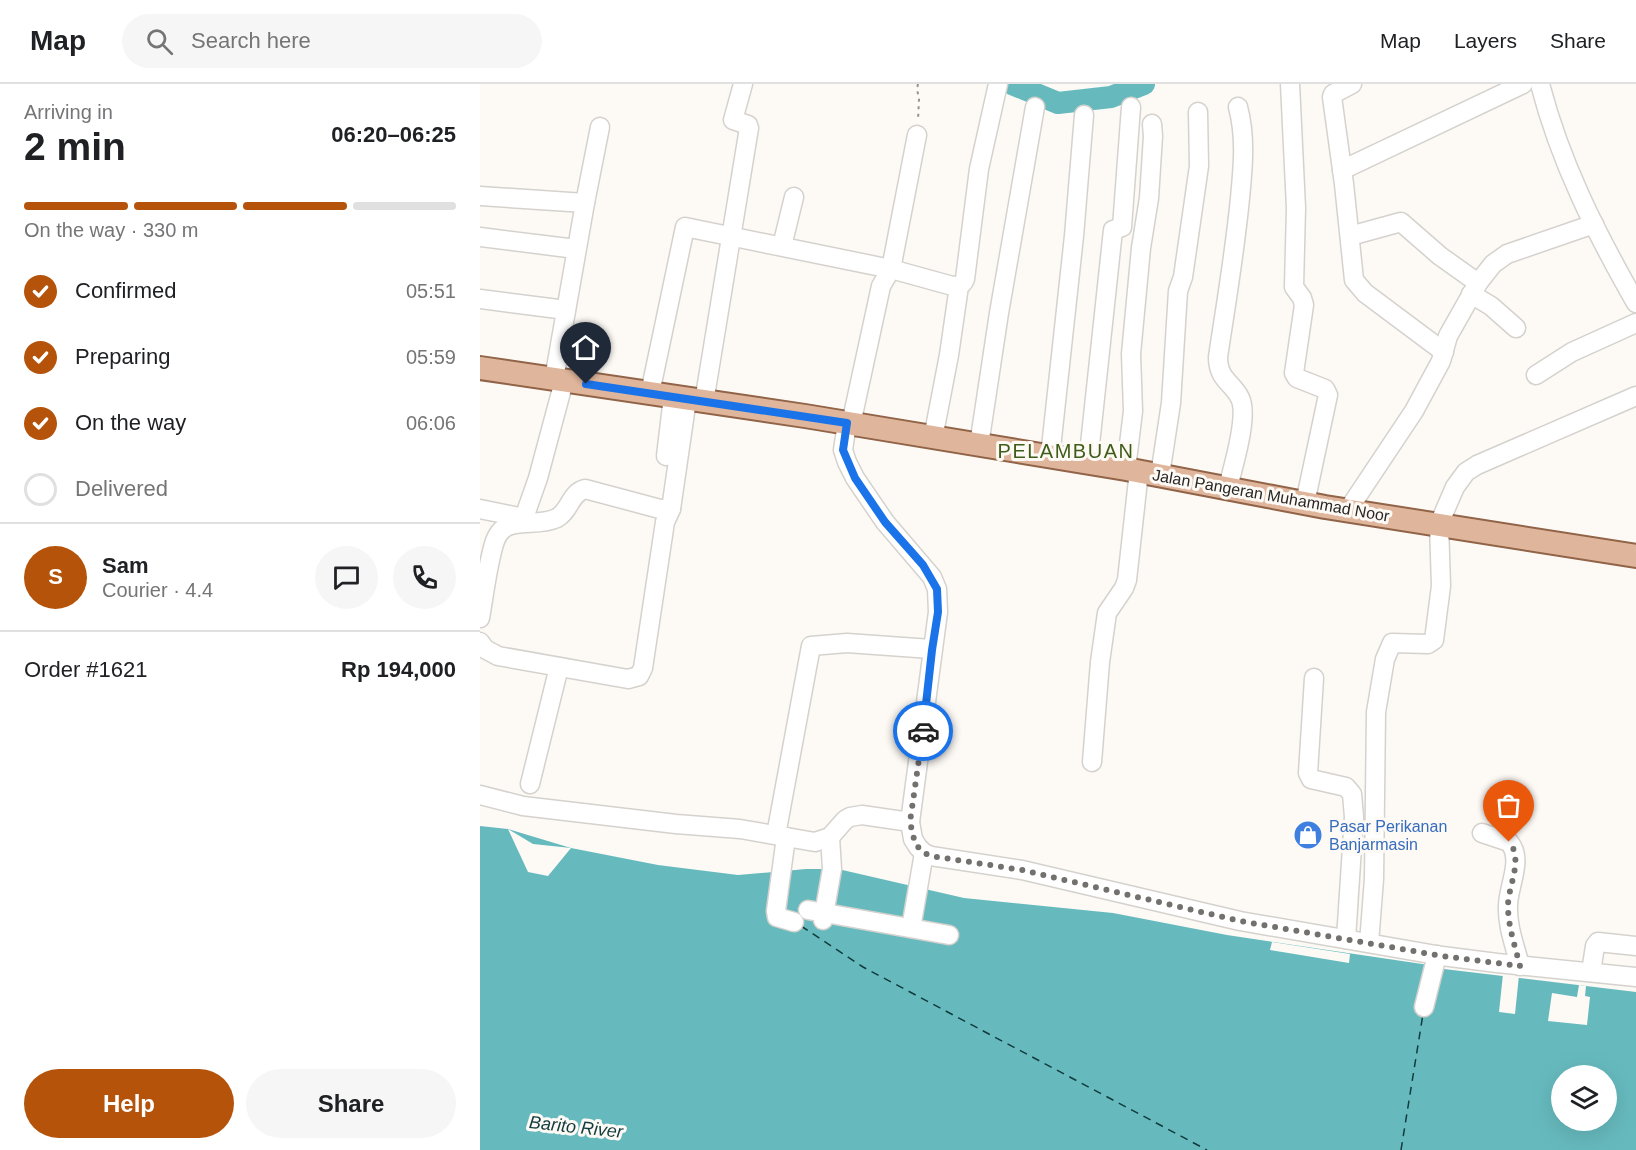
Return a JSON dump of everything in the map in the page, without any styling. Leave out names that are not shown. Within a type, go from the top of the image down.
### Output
[{"type":"main road","name":"Jalan Pangeran Muhammad Noor","points":[[480,368],[979,445],[1228,487],[1305,503],[1636,556]]},
{"type":"street","points":[[480,642],[485,649],[498,656],[628,679],[639,676],[665,514],[688,399],[730,236],[749,128],[748,125],[733,118],[743,84]]},
{"type":"street","points":[[1290,84],[1296,208],[1294,287],[1304,305],[1294,373],[1297,378],[1325,389],[1328,395],[1305,503]]},
{"type":"street","points":[[1352,84],[1332,97],[1354,280],[1376,302],[1444,352]]},
{"type":"street","points":[[1342,170],[1523,84]]},
{"type":"street","points":[[1540,84],[1555,139],[1594,224],[1636,303]]},
{"type":"street","points":[[933,438],[959,286],[965,279],[980,169],[998,86]]},
{"type":"street","points":[[979,445],[999,313],[1035,107]]},
{"type":"street","points":[[1088,463],[1113,230],[1122,227],[1131,107]]},
{"type":"street","points":[[1228,487],[1239,449],[1242,408],[1239,396],[1223,377],[1218,357],[1237,234],[1244,159],[1238,107]]},
{"type":"street","points":[[1092,762],[1100,662],[1107,613],[1127,580],[1142,472],[1171,403],[1178,291],[1183,277],[1199,166],[1198,112]]},
{"type":"street","points":[[1050,457],[1074,236],[1084,116]]},
{"type":"street","points":[[1142,472],[1133,411],[1131,354],[1141,248],[1149,198],[1152,124]]},
{"type":"street","points":[[480,509],[519,517],[525,515],[538,478],[559,380],[566,310],[600,127]]},
{"type":"street","points":[[917,135],[891,269],[881,286],[843,450],[855,478],[885,522],[923,565],[937,589],[938,612],[910,822],[914,839],[924,853],[1098,886],[1142,899],[1240,921],[1437,955],[1520,966],[1636,977]]},
{"type":"street","points":[[480,196],[585,203]]},
{"type":"street","points":[[782,246],[794,197]]},
{"type":"street","points":[[1350,236],[1401,222],[1516,328]]},
{"type":"street","points":[[1348,510],[1414,411],[1474,288],[1492,264],[1503,256],[1594,224]]},
{"type":"street","points":[[650,393],[684,227],[891,269],[959,286]]},
{"type":"street","points":[[480,237],[576,249]]},
{"type":"street","points":[[480,299],[566,310]]},
{"type":"street","points":[[1536,375],[1572,352],[1636,323]]},
{"type":"street","points":[[1369,943],[1374,879],[1377,712],[1383,669],[1388,649],[1392,643],[1428,644],[1434,640],[1441,586],[1439,524],[1452,493],[1471,469],[1527,442],[1636,396]]},
{"type":"street","points":[[480,618],[495,541],[504,528],[513,524],[542,522],[560,516],[567,511],[576,494],[585,489],[665,514]]},
{"type":"street","points":[[794,922],[777,917],[776,911],[781,836],[811,646],[847,643],[932,650]]},
{"type":"street","points":[[530,784],[559,667]]},
{"type":"street","points":[[1314,678],[1308,772],[1311,779],[1346,787],[1352,794],[1354,817],[1346,939]]},
{"type":"street","points":[[480,795],[523,806],[740,829],[815,842],[830,837],[850,817],[862,815],[910,822]]},
{"type":"street","points":[[1482,833],[1509,842],[1515,855],[1508,903],[1508,922],[1520,966]]},
{"type":"street","points":[[830,837],[832,869],[818,914],[949,935]]},
{"type":"street","points":[[911,928],[924,853]]},
{"type":"street","points":[[1591,972],[1595,946],[1598,942],[1636,946]]},
{"type":"street","points":[[1424,1007],[1437,955]]},
{"type":"path","points":[[917,135],[919,99],[916,89],[918,84]]},
{"type":"water","name":"Barito River","points":[[480,826],[508,829],[571,848],[658,865],[738,875],[806,869],[838,869],[964,898],[1113,913],[1227,935],[1444,969],[1636,992],[1636,1150],[480,1150]]},
{"type":"pier","points":[[508,829],[533,844],[571,848],[548,876],[528,872]]},
{"type":"pier","points":[[1272,942],[1350,954],[1349,963],[1270,950]]},
{"type":"pier","points":[[1503,974],[1519,975],[1515,1014],[1499,1012]]},
{"type":"pier","points":[[1579,985],[1586,986],[1585,996],[1590,997],[1587,1025],[1548,1021],[1552,993],[1577,997]]},
{"type":"waterway","points":[[1012,84],[1058,103],[1111,97],[1144,84]]},
{"type":"ferry route","points":[[801,926],[863,967],[1207,1150]]},
{"type":"ferry route","points":[[1401,1150],[1423,1014]]},
{"type":"way so far","points":[[923,731],[910,822],[914,839],[924,853],[1098,886],[1142,899],[1240,921],[1442,956],[1520,966],[1508,922],[1508,903],[1515,865],[1515,855],[1509,842]]},
{"type":"place","name":"Pasar Perikanan Banjarmasin","points":[[1308,835]]},
{"type":"district","name":"PELAMBUAN","points":[[1066,451]]},
{"type":"route","points":[[586,384],[847,423],[843,450],[855,478],[885,522],[923,565],[937,589],[938,612],[923,731]]}]
